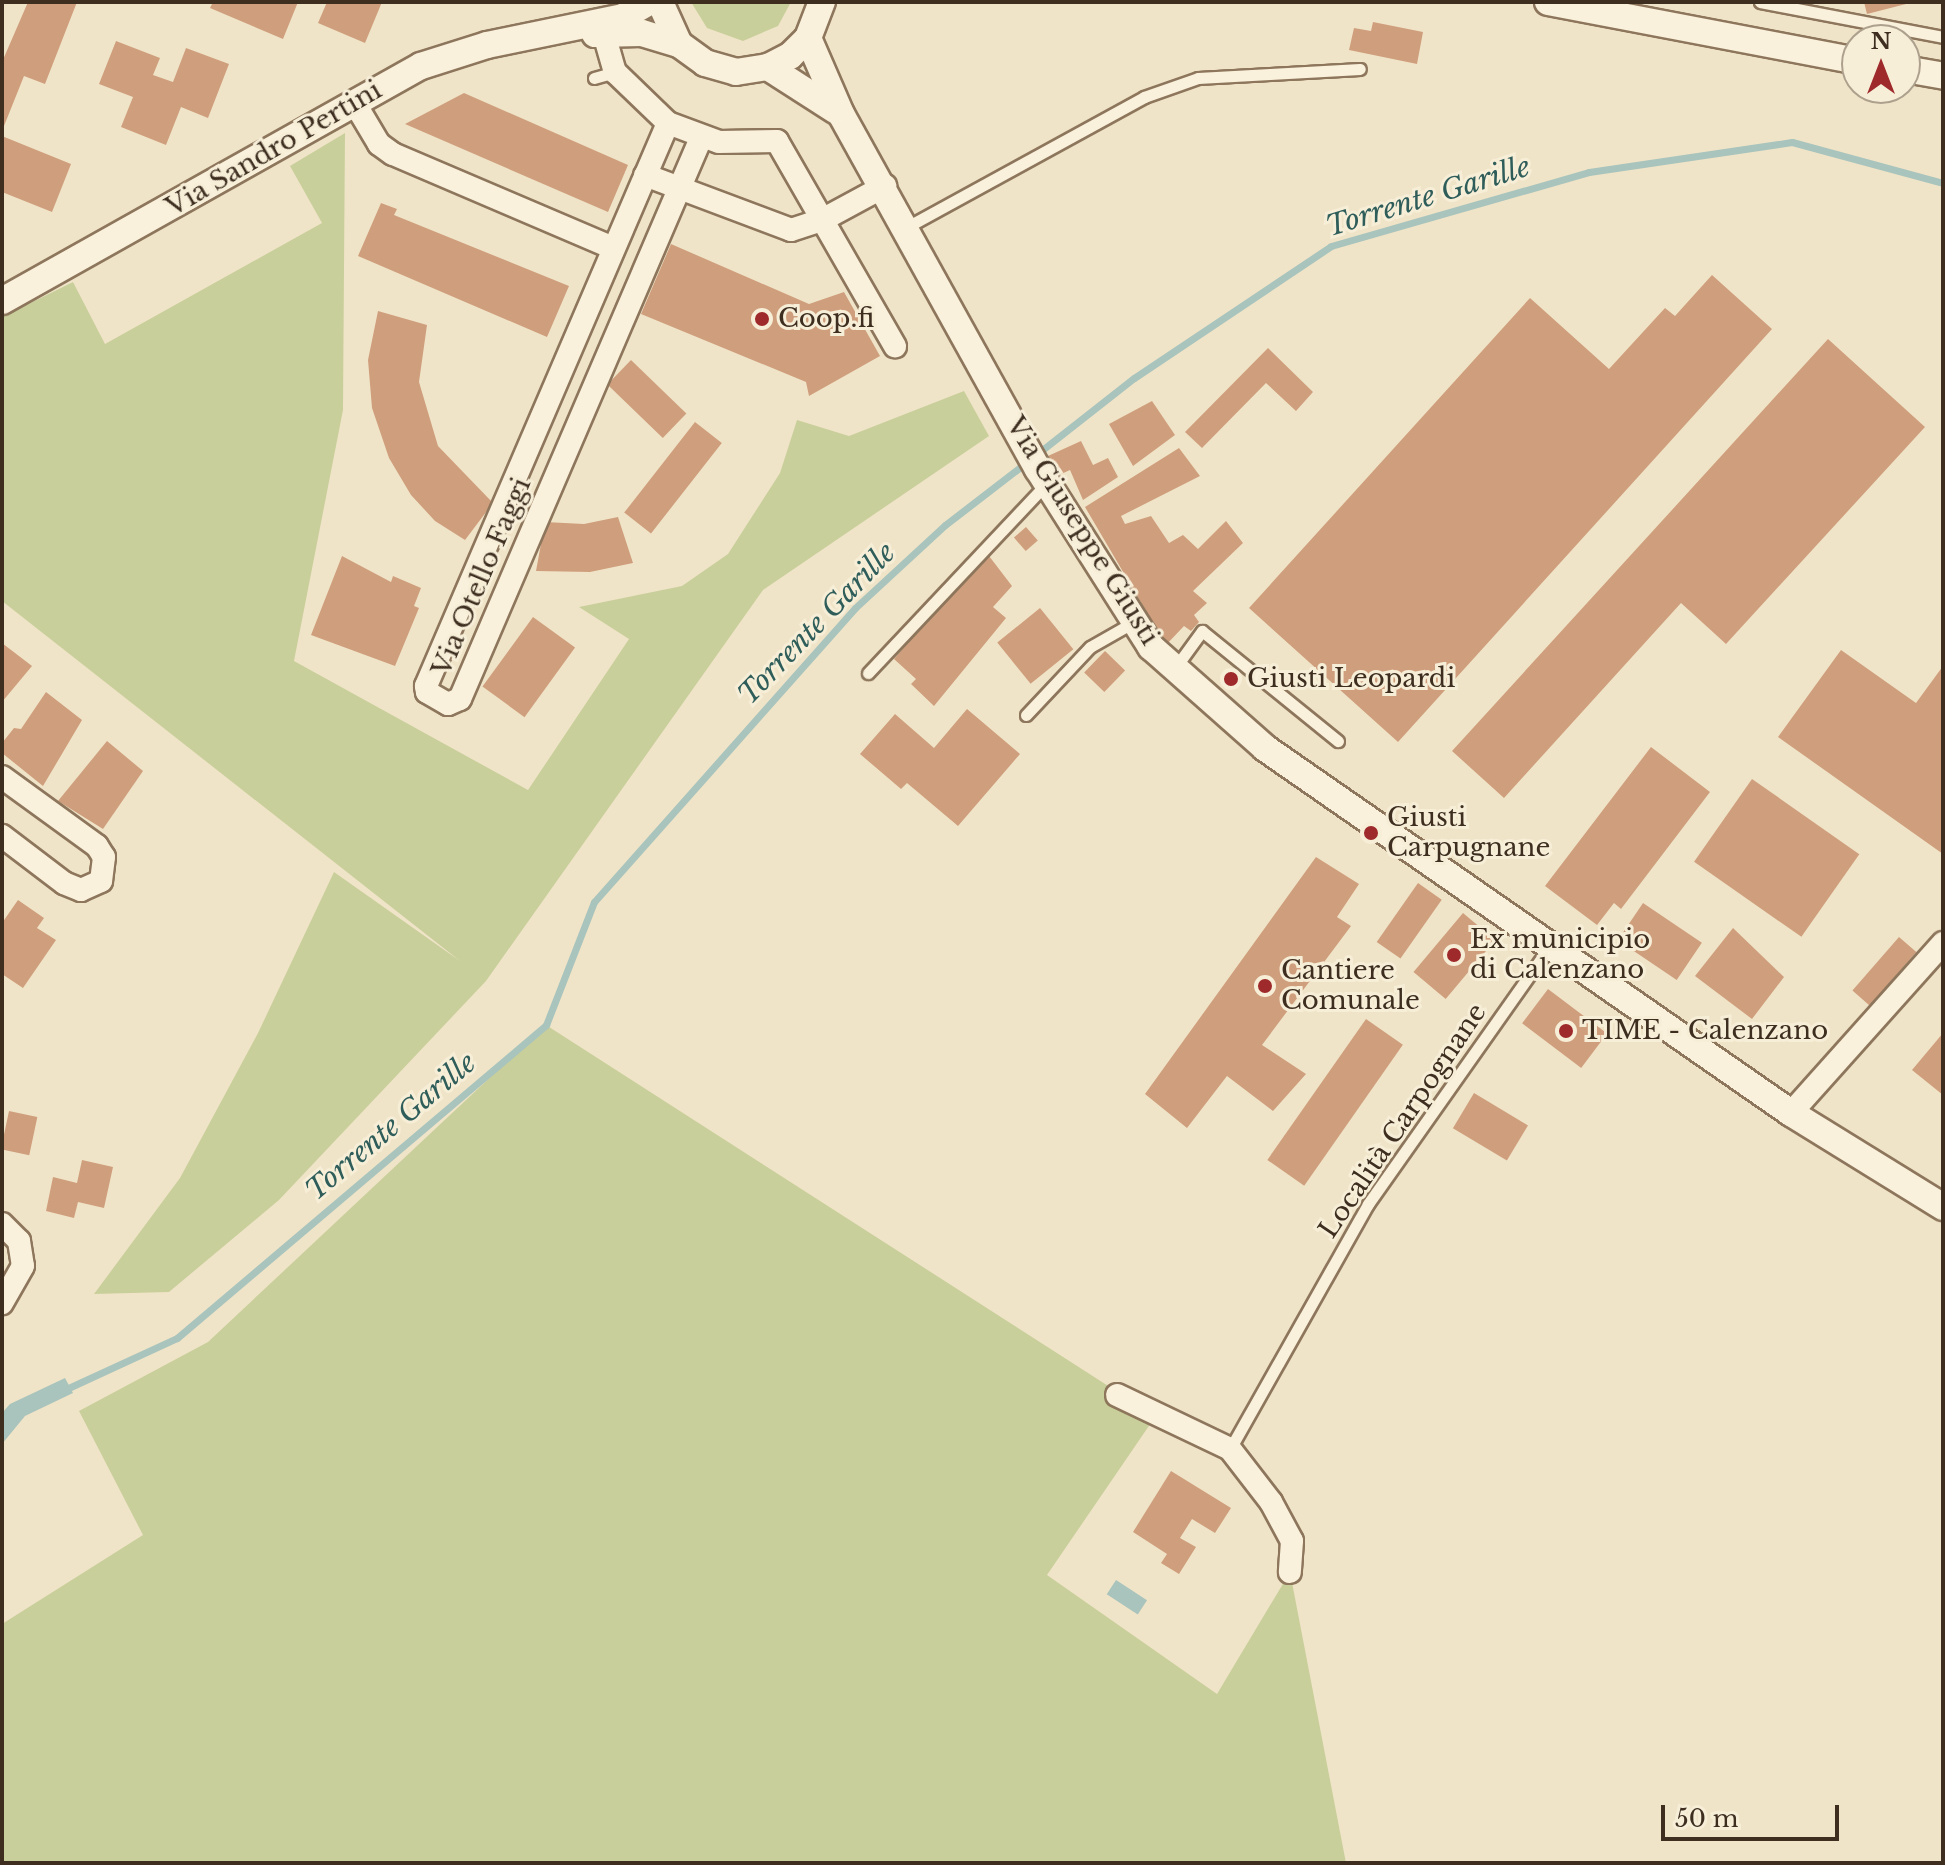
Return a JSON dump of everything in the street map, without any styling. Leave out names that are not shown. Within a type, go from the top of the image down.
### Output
[{"type":"street","name":"Via Sandro Pertini","points":[[2,301],[354,102],[452,54],[623,17],[649,2]]},
{"type":"street","points":[[660,2],[679,44],[705,63],[736,72],[768,67],[808,38],[822,2]]},
{"type":"street","points":[[1548,2],[1841,58]]},
{"type":"street","name":"Via Sandro Pertini","points":[[559,33],[642,33],[679,44]]},
{"type":"street","points":[[604,34],[604,75],[668,123],[701,138],[735,144],[777,141],[895,346]]},
{"type":"street","name":"Via Giuseppe Giusti","points":[[808,38],[841,114],[885,186],[1042,476],[1151,647],[1265,748],[1791,1113],[1943,1207]]},
{"type":"street","name":"Via Giuseppe Giusti","points":[[768,67],[841,114]]},
{"type":"street","points":[[1921,72],[1943,76]]},
{"type":"street","points":[[354,102],[379,144],[393,154],[613,248]]},
{"type":"street","name":"Via Otello Faggi","points":[[668,123],[426,686],[427,692],[448,704],[460,699],[701,138]]},
{"type":"street","points":[[645,175],[791,230],[822,220],[885,186]]},
{"type":"street","points":[[585,319],[615,333]]},
{"type":"street","points":[[2,777],[97,846],[104,857],[101,881],[81,890],[64,883],[2,836]]},
{"type":"street","points":[[1791,1113],[1943,943]]},
{"type":"street","points":[[2,1224],[19,1241],[23,1266],[2,1303]]},
{"type":"street","points":[[1117,1395],[1230,1449],[1271,1502],[1292,1541],[1290,1572]]},
{"type":"lane","points":[[1760,2],[1943,37]]},
{"type":"lane","points":[[907,227],[1144,97],[1184,83],[1360,69]]},
{"type":"lane","points":[[868,673],[1042,476]]},
{"type":"lane","points":[[1026,715],[1090,647],[1134,621]]},
{"type":"lane","points":[[1175,669],[1202,631],[1338,741]]},
{"type":"lane","name":"Località Carpognane","points":[[1230,1449],[1368,1204],[1549,947]]},
{"type":"green space","points":[[691,2],[791,2],[778,26],[743,41],[707,28]]},
{"type":"green space","points":[[345,133],[343,410],[294,661],[528,790],[629,639],[579,607],[682,586],[728,554],[780,473],[797,420],[849,436],[964,391],[989,436],[763,590],[486,981],[279,1200],[169,1292],[94,1294],[180,1178],[258,1033],[334,872],[460,961],[2,601],[2,317],[73,282],[105,344],[322,223],[290,166]]},
{"type":"green space","points":[[546,1025],[1141,1407],[1153,1420],[1047,1575],[1217,1694],[1290,1572],[1346,1863],[2,1863],[2,1624],[143,1535],[79,1411],[208,1342]]},
{"type":"water","points":[[65,1378],[73,1393],[25,1416],[2,1444],[2,1413],[10,1404]]},
{"type":"water","points":[[1116,1580],[1147,1600],[1138,1614],[1107,1594]]},
{"type":"building","points":[[28,2],[77,2],[45,84],[24,76],[2,131],[2,62]]},
{"type":"building","points":[[213,2],[298,2],[283,39],[210,8]]},
{"type":"building","points":[[327,2],[382,2],[365,43],[318,23]]},
{"type":"building","points":[[1864,2],[1909,2],[1910,3],[1867,14]]},
{"type":"building","points":[[1373,22],[1423,32],[1417,64],[1349,50],[1354,28],[1371,31]]},
{"type":"building","points":[[116,41],[160,58],[153,75],[173,82],[186,48],[229,64],[208,118],[181,107],[166,145],[121,127],[133,97],[99,84]]},
{"type":"building","points":[[464,93],[628,165],[608,212],[405,124]]},
{"type":"building","points":[[2,136],[71,164],[52,212],[2,192]]},
{"type":"building","points":[[381,203],[397,209],[394,215],[569,286],[547,337],[358,256]]},
{"type":"building","points":[[671,244],[809,304],[844,292],[880,356],[809,396],[806,382],[641,314]]},
{"type":"building","points":[[1712,275],[1772,329],[1398,742],[1249,608],[1530,298],[1609,369],[1665,308],[1675,316]]},
{"type":"building","points":[[378,311],[427,325],[419,382],[438,446],[493,503],[465,540],[435,521],[411,495],[389,458],[372,408],[368,360]]},
{"type":"building","points":[[1828,339],[1925,427],[1726,644],[1681,603],[1504,798],[1452,751]]},
{"type":"building","points":[[1268,348],[1313,392],[1296,411],[1266,383],[1202,448],[1185,432]]},
{"type":"building","points":[[631,360],[686,413],[663,438],[607,384]]},
{"type":"building","points":[[1152,401],[1175,435],[1133,466],[1109,424]]},
{"type":"building","points":[[695,422],[722,443],[651,534],[624,513]]},
{"type":"building","points":[[1081,441],[1093,465],[1108,458],[1118,477],[1083,500],[1070,470],[1059,475],[1048,456]]},
{"type":"building","points":[[1179,448],[1200,476],[1121,516],[1125,524],[1151,516],[1169,543],[1183,535],[1198,549],[1226,521],[1243,543],[1193,591],[1207,603],[1194,615],[1199,622],[1191,631],[1184,626],[1166,645],[1085,507]]},
{"type":"building","points":[[618,517],[633,563],[590,572],[536,571],[545,522],[584,524]]},
{"type":"building","points":[[1026,527],[1038,541],[1026,551],[1014,537]]},
{"type":"building","points":[[986,552],[1012,586],[993,607],[1006,618],[934,706],[911,684],[916,679],[894,659]]},
{"type":"building","points":[[342,556],[391,582],[393,576],[421,588],[414,606],[419,608],[395,666],[311,635]]},
{"type":"building","points":[[1040,608],[1073,649],[1031,684],[997,643]]},
{"type":"building","points":[[533,617],[575,648],[525,717],[482,687]]},
{"type":"building","points":[[2,643],[32,666],[2,702]]},
{"type":"building","points":[[1841,650],[1916,703],[1943,666],[1943,854],[1778,737]]},
{"type":"building","points":[[1105,651],[1125,670],[1104,692],[1084,673]]},
{"type":"building","points":[[46,692],[82,720],[43,786],[2,753],[2,743],[14,728],[21,729]]},
{"type":"building","points":[[967,709],[1020,754],[958,826],[907,783],[901,789],[860,754],[895,714],[934,748]]},
{"type":"building","points":[[107,741],[143,771],[103,829],[58,801]]},
{"type":"building","points":[[1651,747],[1710,792],[1621,909],[1614,903],[1597,925],[1545,886]]},
{"type":"building","points":[[1752,779],[1859,854],[1801,937],[1694,862]]},
{"type":"building","name":"Cantiere Comunale","points":[[1316,857],[1359,884],[1337,917],[1351,926],[1262,1045],[1306,1074],[1273,1111],[1227,1076],[1187,1128],[1145,1094]]},
{"type":"building","points":[[1418,883],[1442,900],[1400,959],[1377,942]]},
{"type":"building","points":[[18,900],[44,918],[37,928],[56,940],[23,988],[2,974],[2,923]]},
{"type":"building","points":[[1643,903],[1702,943],[1677,980],[1618,940]]},
{"type":"building","name":"Ex municipio di Calenzano","points":[[1463,913],[1495,940],[1446,999],[1414,972]]},
{"type":"building","points":[[1733,928],[1784,977],[1752,1019],[1695,976]]},
{"type":"building","points":[[1899,937],[1916,952],[1870,1006],[1852,991]]},
{"type":"building","points":[[1548,989],[1607,1034],[1581,1068],[1522,1023]]},
{"type":"building","name":"Cantiere Comunale","points":[[1366,1019],[1403,1045],[1304,1186],[1267,1160]]},
{"type":"building","points":[[1943,1033],[1943,1095],[1912,1070]]},
{"type":"building","points":[[1474,1093],[1528,1125],[1507,1161],[1453,1128]]},
{"type":"building","points":[[9,1111],[37,1117],[29,1155],[2,1149]]},
{"type":"building","points":[[82,1160],[113,1167],[104,1208],[78,1202],[74,1218],[46,1211],[53,1177],[77,1183]]},
{"type":"building","points":[[1171,1471],[1231,1508],[1215,1533],[1192,1519],[1180,1538],[1196,1547],[1179,1574],[1161,1563],[1167,1554],[1133,1532]]},
{"type":"waterway","name":"Torrente Garille","points":[[1037,454],[1134,378],[1331,246],[1589,172],[1792,142],[1943,183]]},
{"type":"waterway","name":"Torrente Garille","points":[[64,1390],[177,1338],[546,1025],[594,902],[855,608],[945,525],[1028,461]]},
{"type":"place","name":"Coop.fi","points":[[762,319]]},
{"type":"place","name":"Giusti Leopardi","points":[[1231,679]]},
{"type":"place","name":"Giusti Carpugnane","points":[[1371,833]]},
{"type":"place","name":"Ex municipio di Calenzano","points":[[1454,955]]},
{"type":"place","name":"Cantiere Comunale","points":[[1265,986]]},
{"type":"place","name":"TIME - Calenzano","points":[[1566,1031]]}]
